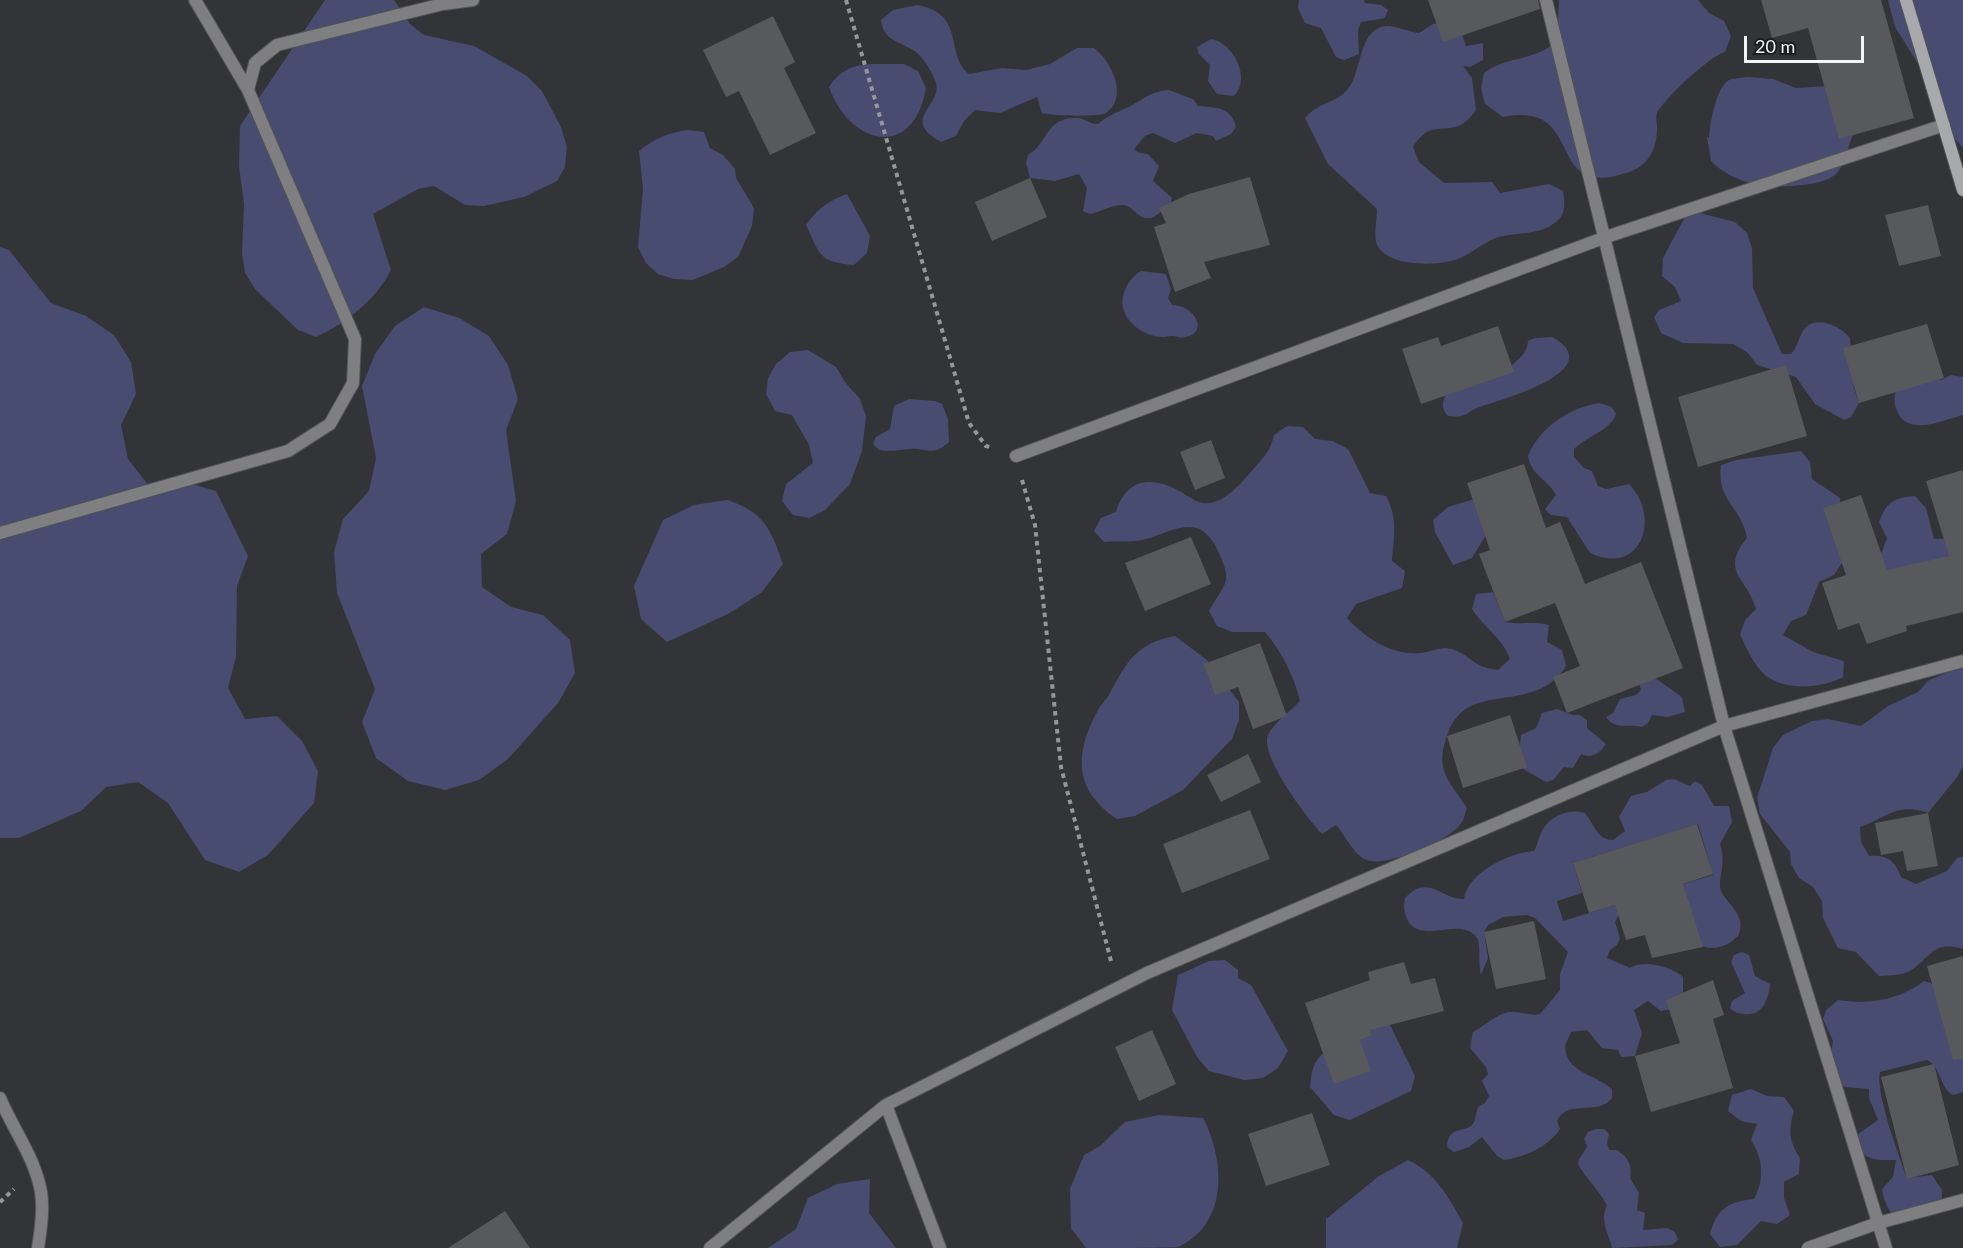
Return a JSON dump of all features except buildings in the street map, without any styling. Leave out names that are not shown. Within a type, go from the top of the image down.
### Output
[{"type":"main road","points":[[1906,0],[1963,190]]},
{"type":"street","points":[[0,533],[288,451],[330,424],[353,383],[355,339],[248,90],[195,0]]},
{"type":"street","points":[[248,90],[255,63],[277,45],[443,4],[473,0]]},
{"type":"street","points":[[1546,0],[1606,237],[1724,726],[1886,1248]]},
{"type":"street","points":[[1016,456],[1606,237],[1944,125]]},
{"type":"street","points":[[710,1248],[886,1105],[1147,973],[1724,726],[1963,661]]},
{"type":"street","points":[[0,1098],[27,1151],[40,1184],[42,1225],[38,1248]]},
{"type":"street","points":[[886,1105],[940,1248]]},
{"type":"street","points":[[1808,1248],[1878,1223],[1963,1200]]},
{"type":"path","points":[[846,0],[969,423]]},
{"type":"path","points":[[1016,456],[1035,525],[1061,767],[1118,988]]},
{"type":"shaded area","points":[[325,0],[394,0],[410,24],[424,35],[474,46],[527,76],[542,91],[561,127],[567,147],[565,167],[557,181],[524,197],[484,206],[465,205],[434,186],[418,189],[373,214],[391,270],[369,301],[359,310],[316,337],[298,330],[255,289],[245,273],[242,253],[244,204],[239,166],[240,126]]},
{"type":"shaded area","points":[[1299,0],[1364,0],[1365,3],[1381,5],[1388,10],[1385,18],[1361,22],[1358,30],[1359,54],[1344,60],[1336,57],[1321,28],[1305,23],[1298,8]]},
{"type":"shaded area","points":[[1559,0],[1698,0],[1709,13],[1724,21],[1731,36],[1725,52],[1699,69],[1661,106],[1656,115],[1656,138],[1651,155],[1632,171],[1604,178],[1585,175],[1574,164],[1558,136],[1547,123],[1530,116],[1503,117],[1485,104],[1481,88],[1484,73],[1493,67],[1547,49],[1557,42]]},
{"type":"shaded area","points":[[1888,0],[1963,0],[1963,148],[1936,117],[1922,70],[1895,27]]},
{"type":"shaded area","points":[[917,5],[933,10],[943,17],[949,26],[957,56],[969,74],[1002,68],[1026,70],[1050,64],[1077,48],[1094,48],[1106,61],[1115,79],[1117,88],[1113,106],[1106,113],[1095,115],[1047,114],[1042,113],[1037,97],[1000,113],[975,110],[964,121],[956,136],[941,142],[923,126],[923,118],[937,89],[933,76],[917,53],[892,39],[882,27],[881,20],[893,10]]},
{"type":"shaded area","points":[[1450,21],[1461,31],[1466,46],[1483,43],[1483,60],[1470,67],[1463,66],[1472,78],[1476,110],[1459,126],[1429,131],[1421,137],[1413,147],[1419,162],[1444,183],[1492,182],[1500,193],[1549,184],[1563,191],[1564,208],[1560,218],[1543,229],[1496,238],[1463,257],[1451,261],[1420,264],[1398,260],[1380,250],[1375,238],[1377,209],[1328,164],[1305,118],[1316,108],[1337,98],[1347,90],[1356,73],[1365,43],[1370,34],[1377,29],[1391,26],[1419,33],[1433,24]]},
{"type":"shaded area","points":[[1211,39],[1226,47],[1238,62],[1241,80],[1234,96],[1217,94],[1208,81],[1210,65],[1199,54],[1197,47]]},
{"type":"shaded area","points":[[904,64],[918,71],[926,88],[919,112],[908,127],[895,135],[880,137],[865,132],[851,122],[838,106],[829,87],[836,78],[844,71],[862,65]]},
{"type":"shaded area","points":[[1748,77],[1773,79],[1796,88],[1829,86],[1854,132],[1844,161],[1835,175],[1824,181],[1807,185],[1766,186],[1731,176],[1711,161],[1707,137],[1709,138],[1717,98],[1724,84],[1729,80]]},
{"type":"shaded area","points":[[1169,90],[1193,99],[1198,106],[1222,109],[1234,120],[1236,127],[1231,134],[1216,141],[1213,136],[1197,133],[1175,143],[1153,133],[1145,136],[1134,149],[1148,154],[1159,166],[1153,181],[1172,198],[1170,206],[1155,216],[1142,217],[1126,205],[1114,206],[1090,214],[1083,211],[1087,188],[1079,174],[1055,181],[1030,178],[1026,163],[1028,155],[1035,150],[1058,122],[1078,118],[1098,124],[1149,95]]},
{"type":"shaded area","points":[[687,130],[704,132],[710,148],[723,155],[735,169],[736,178],[754,208],[752,226],[738,257],[724,267],[693,280],[674,279],[658,274],[646,263],[638,247],[643,189],[639,151],[662,137]]},
{"type":"shaded area","points":[[847,194],[870,236],[867,253],[854,265],[834,262],[822,255],[806,225],[824,206]]},
{"type":"shaded area","points":[[1696,212],[1735,222],[1747,233],[1752,248],[1753,288],[1782,354],[1791,354],[1801,334],[1810,324],[1829,324],[1850,338],[1854,388],[1859,403],[1851,417],[1844,420],[1815,404],[1796,377],[1757,365],[1747,352],[1733,344],[1683,343],[1661,333],[1654,317],[1659,310],[1681,301],[1675,287],[1662,276],[1663,258],[1687,213]]},
{"type":"shaded area","points":[[0,247],[9,250],[51,303],[86,316],[114,335],[131,362],[136,394],[121,425],[128,459],[149,486],[182,481],[216,491],[248,556],[237,586],[236,657],[228,688],[245,719],[277,716],[302,741],[318,771],[314,803],[268,855],[239,872],[205,860],[168,803],[138,782],[106,787],[81,811],[19,838],[0,838]]},
{"type":"shaded area","points":[[1141,271],[1166,274],[1171,289],[1168,298],[1172,305],[1187,309],[1196,319],[1197,330],[1193,334],[1182,338],[1155,336],[1140,330],[1128,319],[1122,304],[1123,296],[1129,282]]},
{"type":"shaded area","points":[[424,307],[459,318],[489,336],[508,365],[518,399],[506,430],[516,501],[507,534],[481,554],[482,587],[511,607],[543,615],[570,640],[575,673],[558,703],[508,759],[479,780],[445,790],[408,781],[376,758],[362,722],[375,689],[337,593],[334,552],[343,519],[369,491],[376,458],[362,386],[375,354],[395,326]]},
{"type":"shaded area","points":[[1552,337],[1567,349],[1569,360],[1561,371],[1530,390],[1463,415],[1448,416],[1443,408],[1446,395],[1508,368],[1525,351],[1528,341],[1535,338]]},
{"type":"shaded area","points":[[808,350],[836,367],[860,399],[866,416],[862,451],[850,484],[825,510],[809,518],[793,515],[782,501],[786,484],[813,463],[809,445],[792,415],[775,411],[766,394],[768,378],[776,364],[790,352]]},
{"type":"shaded area","points":[[1951,375],[1963,377],[1963,415],[1919,425],[1904,420],[1898,413],[1895,406],[1897,385],[1937,378],[1941,380]]},
{"type":"shaded area","points":[[909,399],[935,401],[942,404],[948,419],[949,442],[933,451],[879,450],[873,444],[876,437],[890,429],[894,406]]},
{"type":"shaded area","points":[[1600,403],[1612,407],[1616,414],[1609,425],[1574,449],[1574,457],[1584,468],[1592,471],[1598,486],[1606,489],[1629,484],[1639,498],[1644,512],[1645,527],[1641,540],[1633,551],[1622,557],[1608,558],[1590,553],[1567,517],[1551,515],[1545,509],[1556,495],[1536,473],[1528,456],[1540,436],[1557,420],[1578,409]]},
{"type":"shaded area","points":[[1287,426],[1303,427],[1315,439],[1333,441],[1348,449],[1370,493],[1386,496],[1390,504],[1394,528],[1392,561],[1405,571],[1402,588],[1356,604],[1347,618],[1362,632],[1379,644],[1399,651],[1420,653],[1448,648],[1477,664],[1498,670],[1510,659],[1507,651],[1472,609],[1476,594],[1493,592],[1505,622],[1549,625],[1547,642],[1562,650],[1566,666],[1553,681],[1537,690],[1470,706],[1458,716],[1448,733],[1442,756],[1445,774],[1467,808],[1460,825],[1453,831],[1405,856],[1371,861],[1356,852],[1336,825],[1322,834],[1297,803],[1279,775],[1268,749],[1267,739],[1276,724],[1300,701],[1291,673],[1265,632],[1232,632],[1217,626],[1209,611],[1223,588],[1226,576],[1217,549],[1209,536],[1200,529],[1191,527],[1136,541],[1104,542],[1094,531],[1101,518],[1116,512],[1126,492],[1141,483],[1160,483],[1202,503],[1222,499],[1250,473],[1268,452],[1274,435]]},
{"type":"shaded area","points":[[1801,451],[1810,462],[1812,479],[1840,498],[1843,561],[1834,575],[1819,582],[1806,615],[1791,621],[1783,635],[1813,652],[1844,661],[1843,677],[1815,686],[1783,684],[1765,675],[1754,661],[1740,634],[1745,620],[1756,609],[1735,567],[1735,559],[1747,538],[1740,518],[1725,495],[1720,477],[1721,465],[1736,460]]},
{"type":"shaded area","points":[[1915,496],[1926,508],[1934,539],[1950,538],[1963,547],[1889,597],[1881,554],[1887,538],[1879,522],[1885,509],[1892,502]]},
{"type":"shaded area","points":[[1474,499],[1486,535],[1472,558],[1453,565],[1435,532],[1433,520],[1448,507]]},
{"type":"shaded area","points":[[727,500],[758,516],[770,532],[783,564],[762,592],[730,613],[667,642],[641,619],[634,586],[663,520],[694,505]]},
{"type":"shaded area","points":[[1175,636],[1207,660],[1239,702],[1239,720],[1232,739],[1183,790],[1135,816],[1117,819],[1092,796],[1086,784],[1082,771],[1084,742],[1098,709],[1128,663],[1151,643]]},
{"type":"shaded area","points":[[1963,666],[1963,766],[1957,777],[1928,813],[1908,809],[1900,810],[1860,827],[1861,842],[1869,856],[1881,856],[1890,860],[1901,877],[1916,884],[1947,871],[1957,858],[1963,857],[1963,949],[1940,948],[1905,973],[1879,976],[1856,952],[1838,948],[1823,918],[1822,901],[1813,887],[1799,878],[1791,864],[1790,852],[1760,814],[1757,798],[1773,748],[1783,735],[1812,721],[1828,719],[1861,726],[1888,706],[1918,692],[1929,680]]},
{"type":"shaded area","points":[[1655,678],[1682,697],[1685,712],[1668,717],[1652,715],[1648,723],[1642,727],[1614,724],[1606,717],[1613,713],[1620,699],[1636,695],[1641,690],[1639,682]]},
{"type":"shaded area","points":[[1557,709],[1580,715],[1587,720],[1587,728],[1606,744],[1595,755],[1581,754],[1573,768],[1564,767],[1553,780],[1546,782],[1518,766],[1521,735],[1536,728],[1542,713]]},
{"type":"shaded area","points":[[1674,779],[1690,786],[1695,781],[1702,785],[1714,806],[1729,806],[1732,822],[1720,844],[1723,858],[1720,887],[1739,916],[1738,936],[1723,946],[1705,947],[1622,908],[1615,922],[1620,938],[1617,945],[1610,950],[1607,958],[1630,968],[1635,965],[1649,964],[1665,967],[1678,973],[1683,977],[1683,994],[1676,1008],[1661,1011],[1648,1001],[1634,1010],[1642,1033],[1635,1056],[1621,1057],[1618,1050],[1602,1048],[1587,1030],[1571,1032],[1565,1046],[1570,1062],[1582,1072],[1612,1089],[1612,1098],[1606,1104],[1568,1110],[1562,1114],[1557,1121],[1560,1129],[1543,1146],[1528,1154],[1504,1160],[1497,1156],[1482,1137],[1469,1147],[1454,1152],[1447,1147],[1451,1135],[1471,1126],[1478,1107],[1485,1103],[1489,1096],[1482,1081],[1488,1074],[1486,1067],[1470,1048],[1473,1032],[1504,1013],[1540,1014],[1560,990],[1560,974],[1568,952],[1535,918],[1527,915],[1503,917],[1488,925],[1484,932],[1488,958],[1481,975],[1477,938],[1462,929],[1423,931],[1415,928],[1406,915],[1405,898],[1413,891],[1428,888],[1448,896],[1464,899],[1467,889],[1481,872],[1502,860],[1534,851],[1547,824],[1556,816],[1568,812],[1585,813],[1599,834],[1613,840],[1625,831],[1619,817],[1631,796],[1647,792],[1666,780]],"holes":[[[1698,824],[1713,875],[1563,921],[1557,901],[1582,893],[1573,863]]]},
{"type":"shaded area","points":[[1742,952],[1749,955],[1755,976],[1770,984],[1763,1006],[1760,1010],[1750,1014],[1738,1013],[1730,1008],[1732,1001],[1745,993],[1731,962],[1734,955]]},
{"type":"shaded area","points":[[1225,960],[1238,970],[1238,978],[1251,985],[1288,1051],[1278,1068],[1263,1078],[1244,1080],[1209,1071],[1197,1057],[1172,1010],[1178,975],[1209,961]]},
{"type":"shaded area","points":[[1924,981],[1931,983],[1963,1023],[1963,1092],[1953,1095],[1948,1092],[1932,1063],[1927,1060],[1880,1072],[1879,1081],[1884,1109],[1907,1178],[1932,1175],[1942,1190],[1942,1197],[1937,1204],[1904,1223],[1895,1218],[1889,1209],[1882,1189],[1893,1177],[1896,1160],[1877,1160],[1867,1156],[1855,1142],[1858,1134],[1878,1120],[1869,1098],[1869,1089],[1845,1087],[1838,1082],[1830,1058],[1833,1041],[1823,1019],[1826,1010],[1838,1000],[1861,1002],[1894,997]]},
{"type":"shaded area","points":[[1388,1021],[1415,1076],[1411,1091],[1350,1120],[1334,1115],[1310,1087],[1313,1068],[1318,1059],[1345,1038]]},
{"type":"shaded area","points":[[1751,1089],[1767,1096],[1784,1097],[1794,1111],[1791,1135],[1800,1158],[1799,1174],[1784,1182],[1784,1198],[1790,1215],[1777,1224],[1761,1221],[1737,1245],[1720,1247],[1710,1234],[1716,1218],[1730,1205],[1754,1199],[1760,1184],[1760,1162],[1751,1140],[1757,1124],[1741,1121],[1728,1111],[1732,1095]]},
{"type":"shaded area","points":[[1159,1115],[1203,1118],[1216,1153],[1218,1171],[1218,1190],[1207,1223],[1195,1237],[1178,1247],[1086,1248],[1071,1228],[1070,1189],[1084,1155],[1100,1146],[1125,1122]]},
{"type":"shaded area","points":[[1604,1129],[1609,1134],[1607,1143],[1609,1150],[1617,1150],[1629,1162],[1630,1178],[1639,1193],[1637,1210],[1645,1213],[1643,1230],[1667,1228],[1675,1232],[1678,1240],[1672,1245],[1612,1248],[1604,1221],[1607,1206],[1578,1163],[1587,1146],[1584,1139],[1588,1132]]},
{"type":"shaded area","points":[[1408,1160],[1418,1165],[1434,1179],[1447,1195],[1463,1223],[1457,1248],[1326,1248],[1326,1219],[1379,1176]]},
{"type":"shaded area","points":[[870,1179],[869,1213],[896,1248],[768,1248],[796,1229],[808,1198],[837,1184]]}]
